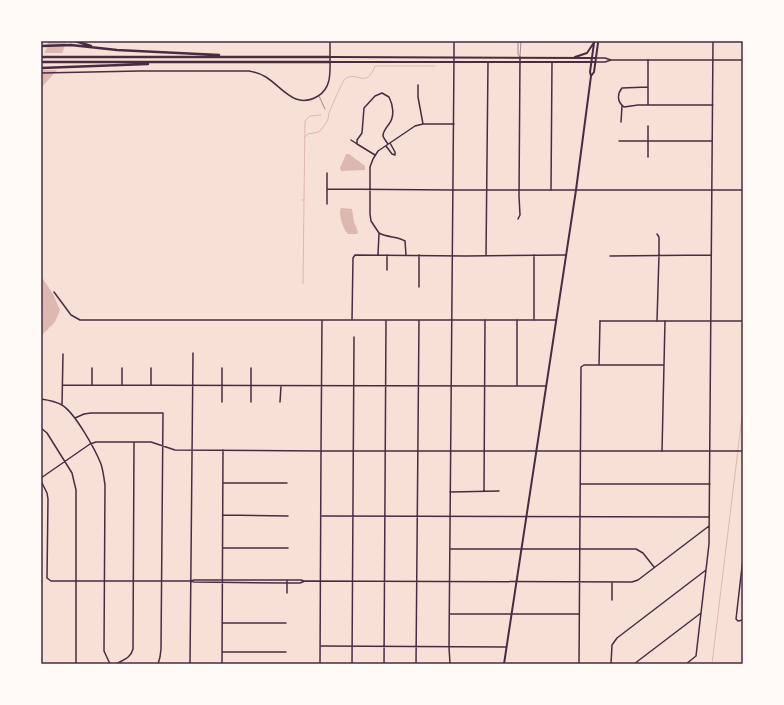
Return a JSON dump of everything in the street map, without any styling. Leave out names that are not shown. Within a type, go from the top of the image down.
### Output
[{"type":"highway","points":[[75,41],[100,48]]},
{"type":"highway","points":[[41,46],[72,45],[117,50],[212,54],[225,57]]},
{"type":"highway","points":[[41,57],[330,57]]},
{"type":"highway","points":[[41,62],[330,62]]},
{"type":"highway","points":[[41,68],[137,65],[165,62]]},
{"type":"main road","points":[[574,57],[587,53],[595,42]]},
{"type":"main road","points":[[504,664],[576,190],[591,76],[591,58],[595,42]]},
{"type":"main road","points":[[591,76],[594,72],[598,43],[595,42]]},
{"type":"main road","points":[[330,57],[595,58]]},
{"type":"main road","points":[[330,62],[595,62]]},
{"type":"street","points":[[41,73],[249,71],[267,78],[285,93],[294,98],[307,100],[319,95],[326,89],[329,81],[330,41]]},
{"type":"street","points":[[450,664],[454,41]]},
{"type":"street","points":[[686,664],[696,656],[709,544],[713,41]]},
{"type":"street","points":[[518,219],[520,215],[520,57]]},
{"type":"street","points":[[595,58],[605,58],[611,60],[743,60]]},
{"type":"street","points":[[595,62],[605,62],[611,60]]},
{"type":"street","points":[[648,60],[648,106]]},
{"type":"street","points":[[486,256],[488,61]]},
{"type":"street","points":[[551,190],[552,61]]},
{"type":"street","points":[[418,85],[418,97],[423,124]]},
{"type":"street","points":[[622,122],[622,106],[618,98],[619,92],[622,88],[648,88]]},
{"type":"street","points":[[357,144],[357,140],[362,133],[364,108],[375,96],[382,93],[389,96],[393,112],[390,123],[383,134],[383,138],[395,152],[395,155],[392,154],[388,144]]},
{"type":"street","points":[[622,106],[713,105]]},
{"type":"street","points":[[406,255],[406,241],[401,238],[390,238],[384,236],[379,233],[371,221],[370,167],[375,155],[388,144],[412,128],[423,124],[454,124]]},
{"type":"street","points":[[648,126],[648,157]]},
{"type":"street","points":[[351,140],[375,155]]},
{"type":"street","points":[[619,141],[712,141]]},
{"type":"street","points":[[327,173],[327,204]]},
{"type":"street","points":[[327,189],[743,190]]},
{"type":"street","points":[[378,255],[379,233]]},
{"type":"street","points":[[657,234],[659,256],[657,321]]},
{"type":"street","points":[[387,255],[387,270]]},
{"type":"street","points":[[419,255],[419,287]]},
{"type":"street","points":[[534,255],[534,320]]},
{"type":"street","points":[[352,320],[353,256],[566,255]]},
{"type":"street","points":[[610,256],[711,255]]},
{"type":"street","points":[[54,292],[71,315],[80,320],[556,320]]},
{"type":"street","points":[[320,664],[322,320]]},
{"type":"street","points":[[384,664],[386,320]]},
{"type":"street","points":[[416,664],[419,320]]},
{"type":"street","points":[[484,491],[485,320]]},
{"type":"street","points":[[517,320],[517,386]]},
{"type":"street","points":[[662,451],[662,397],[664,385],[665,320]]},
{"type":"street","points":[[599,365],[600,321],[743,320]]},
{"type":"street","points":[[352,664],[354,337]]},
{"type":"street","points":[[190,664],[193,353]]},
{"type":"street","points":[[62,405],[63,354]]},
{"type":"street","points":[[579,664],[582,366],[664,365]]},
{"type":"street","points":[[92,368],[92,385]]},
{"type":"street","points":[[122,368],[122,385]]},
{"type":"street","points":[[151,368],[151,385]]},
{"type":"street","points":[[222,368],[222,402]]},
{"type":"street","points":[[251,368],[251,402]]},
{"type":"street","points":[[63,385],[546,386]]},
{"type":"street","points":[[280,402],[281,386]]},
{"type":"street","points":[[41,399],[54,401],[62,405],[75,418],[101,465],[105,485],[104,651],[110,664]]},
{"type":"street","points":[[75,418],[91,413],[163,414],[161,649],[158,664]]},
{"type":"street","points":[[41,428],[47,433],[65,461],[72,474],[76,490],[76,664]]},
{"type":"street","points":[[41,478],[90,444],[96,442],[151,442],[175,450],[192,451],[742,451]]},
{"type":"street","points":[[116,664],[128,657],[133,651],[134,442]]},
{"type":"street","points":[[222,664],[223,450]]},
{"type":"street","points":[[41,481],[48,499],[48,580],[305,581]]},
{"type":"street","points":[[223,483],[287,483]]},
{"type":"street","points":[[580,484],[710,484]]},
{"type":"street","points":[[450,492],[499,491]]},
{"type":"street","points":[[223,515],[288,516]]},
{"type":"street","points":[[322,516],[709,517]]},
{"type":"street","points":[[191,581],[287,583],[305,581],[635,582],[709,526]]},
{"type":"street","points":[[223,548],[288,548]]},
{"type":"street","points":[[450,549],[636,550],[643,553],[654,567]]},
{"type":"street","points":[[743,558],[736,619],[738,621],[743,620]]},
{"type":"street","points":[[611,664],[612,645],[617,638],[706,570]]},
{"type":"street","points":[[287,580],[287,593]]},
{"type":"street","points":[[612,582],[612,600]]},
{"type":"street","points":[[634,664],[701,613]]},
{"type":"street","points":[[450,614],[579,614]]},
{"type":"street","points":[[222,623],[286,623]]},
{"type":"street","points":[[321,646],[506,647]]},
{"type":"street","points":[[222,652],[286,652]]},
{"type":"lane","points":[[518,41],[518,54],[520,57]]},
{"type":"lane","points":[[520,57],[521,41]]},
{"type":"lane","points":[[319,95],[325,109]]},
{"type":"shaded area","points":[[48,41],[66,41],[58,69],[41,88],[41,57],[46,50]]},
{"type":"shaded area","points":[[346,154],[349,154],[365,166],[365,170],[341,171],[340,168]]},
{"type":"shaded area","points":[[341,208],[352,209],[354,222],[358,232],[357,234],[348,234],[346,232],[341,218]]},
{"type":"shaded area","points":[[41,276],[53,294],[60,310],[55,322],[41,336],[41,319],[43,316],[41,309]]},
{"type":"pier","points":[[41,53],[65,53],[58,70],[41,70]]},
{"type":"waterway","points":[[304,138],[308,134],[319,132],[325,124],[345,79],[349,77],[368,77],[372,73],[375,66],[435,66]]},
{"type":"waterway","points":[[302,200],[304,200],[305,121],[310,116],[321,115]]},
{"type":"waterway","points":[[303,284],[304,200]]},
{"type":"waterway","points":[[712,664],[743,408]]}]
